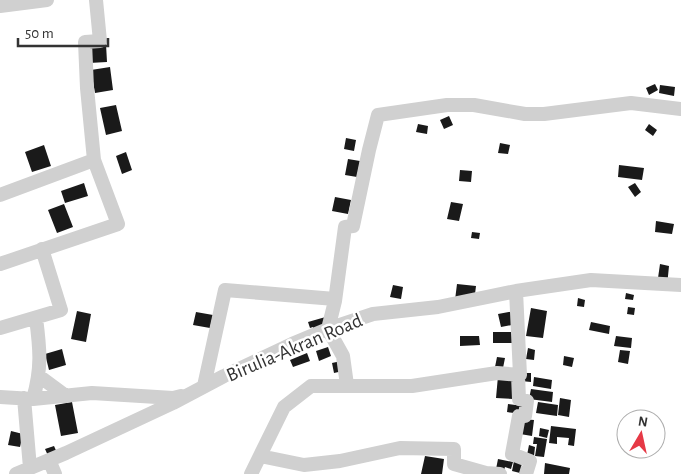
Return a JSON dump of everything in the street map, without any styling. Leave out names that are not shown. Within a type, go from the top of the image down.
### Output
[{"type":"street","points":[[0,6],[47,0]]},
{"type":"street","points":[[0,264],[118,224],[94,160],[87,88],[85,42],[100,41],[96,0]]},
{"type":"street","points":[[347,385],[343,356],[328,329],[335,298],[345,227],[353,226],[378,115],[447,105],[474,105],[525,114],[544,114],[631,104],[681,108]]},
{"type":"street","points":[[0,195],[94,160]]},
{"type":"street","points":[[0,328],[61,310],[42,250]]},
{"type":"street","name":"Birulia-Akran Road","points":[[16,474],[258,360],[328,329],[373,314],[438,307],[516,291],[591,280],[681,284]]},
{"type":"street","points":[[204,386],[225,290],[335,298]]},
{"type":"street","points":[[516,291],[520,375],[518,375],[519,399],[527,401],[525,416],[519,416],[512,454],[530,461],[526,474]]},
{"type":"street","points":[[30,468],[29,398],[39,376],[40,350],[36,318]]},
{"type":"street","points":[[252,474],[284,406],[312,386],[412,386],[497,373],[518,375]]},
{"type":"street","points":[[39,376],[66,396]]},
{"type":"street","points":[[0,396],[29,398],[92,393],[173,398],[187,395]]},
{"type":"street","points":[[260,456],[304,466],[340,461],[400,448],[454,449],[454,464],[486,473],[500,474]]},
{"type":"street","points":[[49,460],[55,474]]},
{"type":"building","points":[[106,44],[107,62],[89,63],[88,45]]},
{"type":"building","points":[[110,67],[113,90],[95,93],[91,70]]},
{"type":"building","points":[[655,84],[658,90],[649,95],[646,88]]},
{"type":"building","points":[[660,85],[675,87],[674,96],[659,93]]},
{"type":"building","points":[[116,105],[122,131],[106,135],[100,108]]},
{"type":"building","points":[[449,116],[453,125],[444,129],[440,120]]},
{"type":"building","points":[[418,124],[428,126],[427,134],[416,132]]},
{"type":"building","points":[[649,124],[657,130],[653,136],[645,130]]},
{"type":"building","points":[[346,138],[356,140],[354,151],[344,149]]},
{"type":"building","points":[[500,143],[510,145],[508,154],[498,153]]},
{"type":"building","points":[[44,145],[51,166],[32,172],[25,152]]},
{"type":"building","points":[[126,152],[132,170],[122,174],[116,156]]},
{"type":"building","points":[[348,159],[360,161],[357,177],[345,175]]},
{"type":"building","points":[[619,165],[644,168],[642,180],[618,177]]},
{"type":"building","points":[[460,170],[472,171],[471,182],[459,181]]},
{"type":"building","points":[[84,183],[88,196],[65,203],[61,191]]},
{"type":"building","points":[[635,183],[641,192],[635,197],[628,187]]},
{"type":"building","points":[[335,197],[351,200],[348,214],[332,211]]},
{"type":"building","points":[[451,202],[463,204],[459,221],[447,219]]},
{"type":"building","points":[[64,204],[73,227],[57,233],[48,210]]},
{"type":"building","points":[[656,221],[674,224],[672,234],[655,232]]},
{"type":"building","points":[[472,232],[480,233],[479,239],[471,238]]},
{"type":"building","points":[[660,264],[669,266],[667,286],[657,285]]},
{"type":"building","points":[[457,284],[476,286],[474,302],[455,300]]},
{"type":"building","points":[[393,285],[403,287],[401,299],[390,297]]},
{"type":"building","points":[[626,293],[634,295],[633,300],[625,299]]},
{"type":"building","points":[[578,298],[585,300],[584,307],[577,306]]},
{"type":"building","points":[[628,307],[635,308],[634,315],[627,314]]},
{"type":"building","points":[[531,308],[547,311],[543,338],[526,336]]},
{"type":"building","points":[[520,310],[522,323],[501,327],[498,314]]},
{"type":"building","points":[[77,311],[91,314],[86,342],[71,339]]},
{"type":"building","points":[[196,312],[213,315],[210,328],[193,325]]},
{"type":"building","points":[[329,316],[316,336],[313,327],[310,328],[308,322]]},
{"type":"building","points":[[591,322],[610,326],[609,334],[589,330]]},
{"type":"building","points":[[493,332],[512,332],[512,343],[493,343]]},
{"type":"building","points":[[460,336],[479,336],[480,345],[460,346]]},
{"type":"building","points":[[616,336],[632,338],[631,348],[614,346]]},
{"type":"building","points":[[328,347],[331,356],[319,361],[316,351]]},
{"type":"building","points":[[528,348],[535,350],[534,360],[526,359]]},
{"type":"building","points":[[62,349],[66,365],[49,370],[45,354]]},
{"type":"building","points":[[620,350],[630,351],[628,364],[618,362]]},
{"type":"building","points":[[307,353],[310,361],[293,367],[290,360]]},
{"type":"building","points":[[564,356],[574,358],[572,367],[563,365]]},
{"type":"building","points":[[497,357],[505,358],[503,368],[495,367]]},
{"type":"building","points":[[341,361],[343,371],[334,373],[332,363]]},
{"type":"building","points":[[522,373],[531,373],[531,382],[521,381]]},
{"type":"building","points":[[498,376],[516,378],[514,399],[496,398]]},
{"type":"building","points":[[534,377],[552,380],[551,389],[533,386]]},
{"type":"building","points":[[531,389],[553,392],[552,402],[529,399]]},
{"type":"building","points":[[560,398],[571,400],[569,417],[558,415]]},
{"type":"building","points":[[72,402],[78,433],[61,436],[55,405]]},
{"type":"building","points":[[538,402],[558,405],[557,416],[536,413]]},
{"type":"building","points":[[508,404],[523,406],[522,414],[507,412]]},
{"type":"building","points":[[522,419],[534,420],[532,436],[520,434]]},
{"type":"building","points":[[551,426],[576,429],[574,446],[568,445],[569,438],[557,437],[557,444],[549,443]]},
{"type":"building","points":[[540,428],[549,430],[547,438],[539,436]]},
{"type":"building","points":[[11,431],[23,434],[20,447],[8,445]]},
{"type":"building","points":[[534,437],[547,439],[544,457],[535,456],[537,444],[533,444]]},
{"type":"building","points":[[529,445],[535,447],[534,456],[527,455]]},
{"type":"building","points":[[54,446],[59,457],[50,460],[45,449]]},
{"type":"building","points":[[425,456],[444,459],[442,474],[421,474]]},
{"type":"building","points":[[498,459],[513,462],[511,469],[505,467],[504,470],[496,469]]},
{"type":"building","points":[[514,461],[522,463],[520,473],[512,471]]},
{"type":"building","points":[[545,463],[570,468],[569,474],[544,474]]}]
